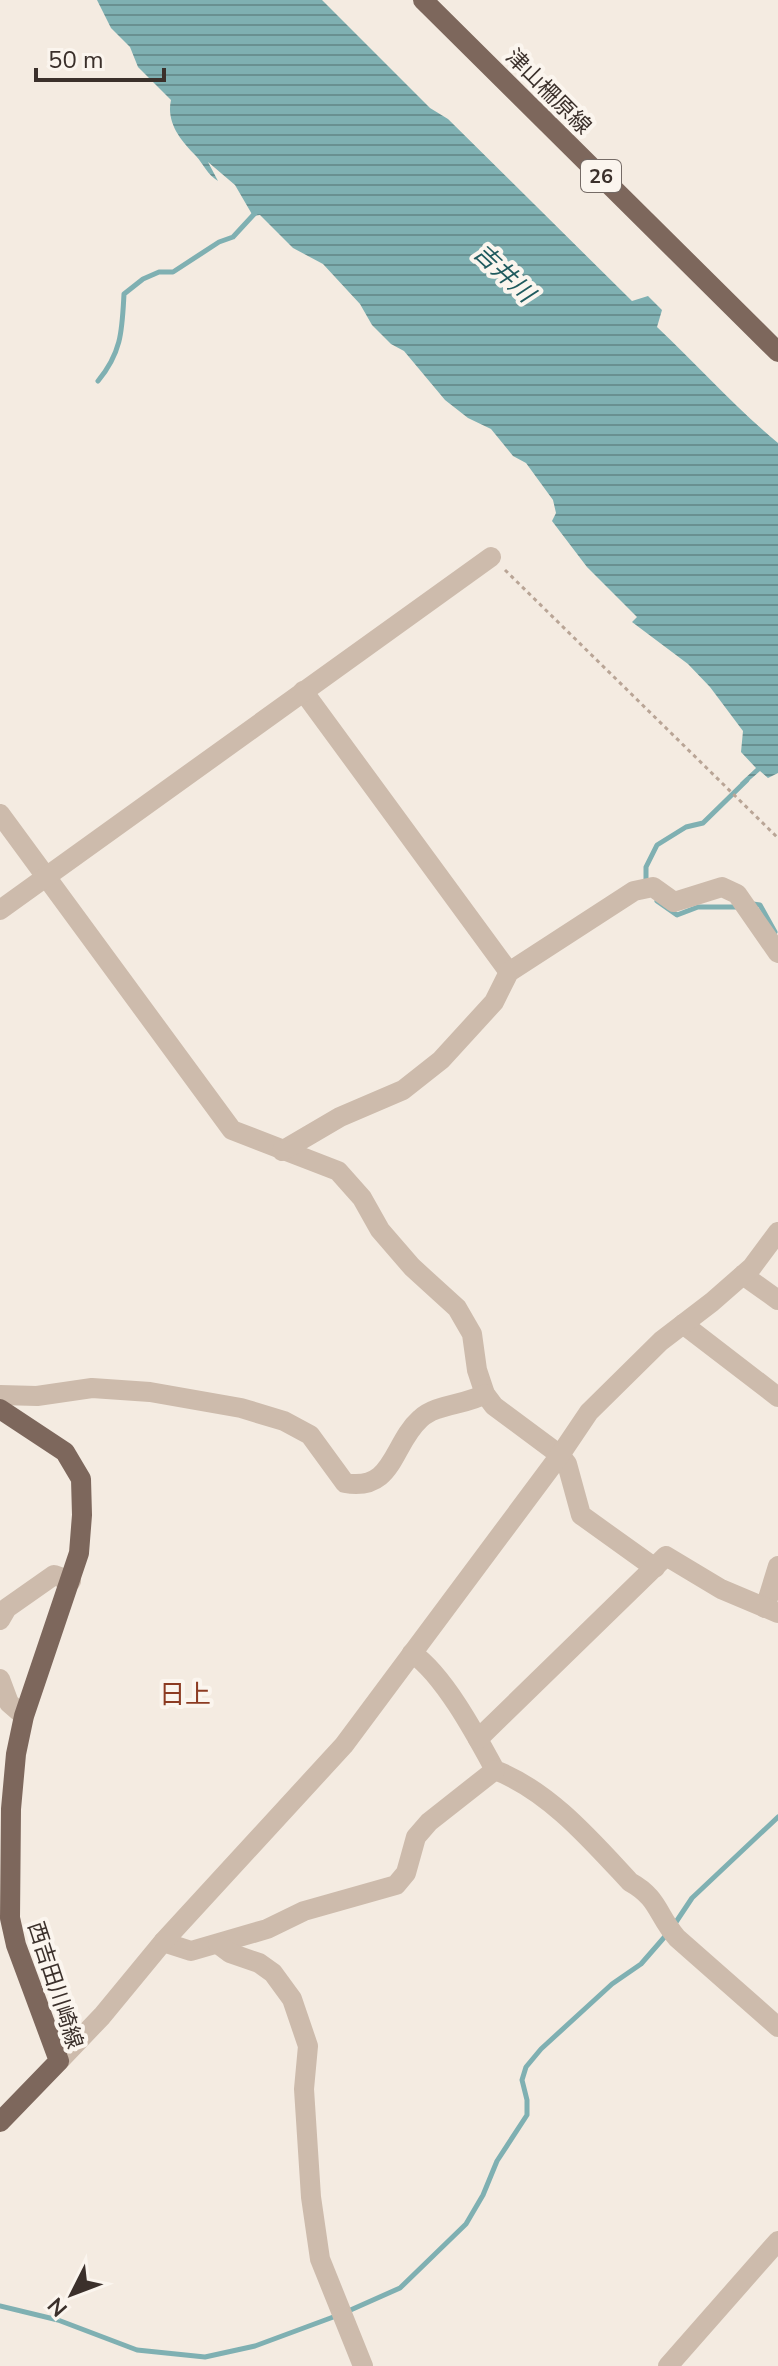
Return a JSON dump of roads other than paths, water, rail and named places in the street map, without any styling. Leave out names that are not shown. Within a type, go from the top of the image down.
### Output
[{"type":"main road","name":"津山柵原線","points":[[423,0],[778,352]]},
{"type":"main road","name":"西吉田川崎線","points":[[0,1409],[65,1452],[81,1479],[82,1515],[79,1553],[24,1716],[16,1754],[5,1919],[59,2061],[0,2122]]},
{"type":"street","points":[[0,910],[491,557]]},
{"type":"street","points":[[303,691],[509,972]]},
{"type":"street","points":[[0,814],[232,1130],[338,1171],[362,1198],[380,1230],[412,1267],[457,1308],[472,1334],[477,1370],[485,1394],[494,1406],[560,1455],[567,1464],[581,1515],[655,1568]]},
{"type":"street","points":[[282,1151],[340,1117],[403,1090],[441,1060],[494,1002],[509,972],[634,891],[653,887],[674,902],[722,887],[737,894],[778,953]]},
{"type":"street","points":[[59,2061],[102,2016],[163,1942],[344,1745],[589,1412],[661,1341],[743,1275],[778,1232]]},
{"type":"street","points":[[743,1275],[778,1300]]},
{"type":"street","points":[[683,1324],[778,1397]]},
{"type":"street","points":[[0,1395],[37,1396],[92,1388],[150,1392],[241,1408],[284,1421],[310,1435],[345,1483],[360,1486],[375,1482],[420,1418],[485,1394]]},
{"type":"street","points":[[478,1739],[666,1556],[721,1589],[772,1611],[778,1566]]},
{"type":"street","points":[[0,1620],[7,1608],[54,1575],[71,1581]]},
{"type":"street","points":[[412,1653],[424,1662],[478,1739],[495,1770],[516,1778],[541,1795],[630,1882],[644,1890],[656,1903],[665,1924],[677,1938],[778,2027]]},
{"type":"street","points":[[0,1679],[9,1703],[24,1716]]},
{"type":"street","points":[[163,1942],[191,1951],[267,1929],[304,1911],[396,1885],[406,1873],[416,1837],[429,1822],[495,1770]]},
{"type":"street","points":[[218,1944],[273,1973],[292,1999],[308,2046],[304,2089],[311,2197],[320,2259],[363,2366]]},
{"type":"street","points":[[668,2366],[778,2241]]},
{"type":"water","name":"吉井川","points":[[97,0],[322,0],[632,301],[648,296],[662,310],[657,327],[778,443],[778,773],[768,778],[760,771],[743,786],[740,783],[756,768],[741,752],[743,731],[710,687],[688,664],[632,622],[637,617],[587,567],[552,521],[556,513],[553,500],[526,463],[513,456],[491,429],[468,418],[445,400],[404,351],[391,344],[372,325],[360,304],[323,264],[293,248],[260,215],[253,216],[235,185],[208,162],[218,181],[208,172],[172,123],[171,100],[138,67],[130,47],[111,28]]},
{"type":"waterway","points":[[98,381],[116,350],[124,294],[143,279],[159,272],[173,272],[219,242],[233,237],[257,211]]},
{"type":"waterway","points":[[646,883],[646,867],[657,845],[686,827],[703,823],[747,780]]},
{"type":"waterway","points":[[657,901],[677,915],[698,907],[740,907]]},
{"type":"waterway","points":[[753,904],[760,905],[775,932]]},
{"type":"waterway","points":[[674,1925],[692,1898],[778,1817]]},
{"type":"waterway","points":[[346,2312],[400,2288],[466,2224],[483,2195],[497,2161],[527,2115],[522,2080],[526,2067],[541,2049],[612,1984],[641,1964],[668,1933]]},
{"type":"waterway","points":[[0,2306],[58,2320],[137,2350],[205,2357],[255,2346],[336,2316]]},
{"type":"district","name":"日上","points":[[185,1694]]}]
